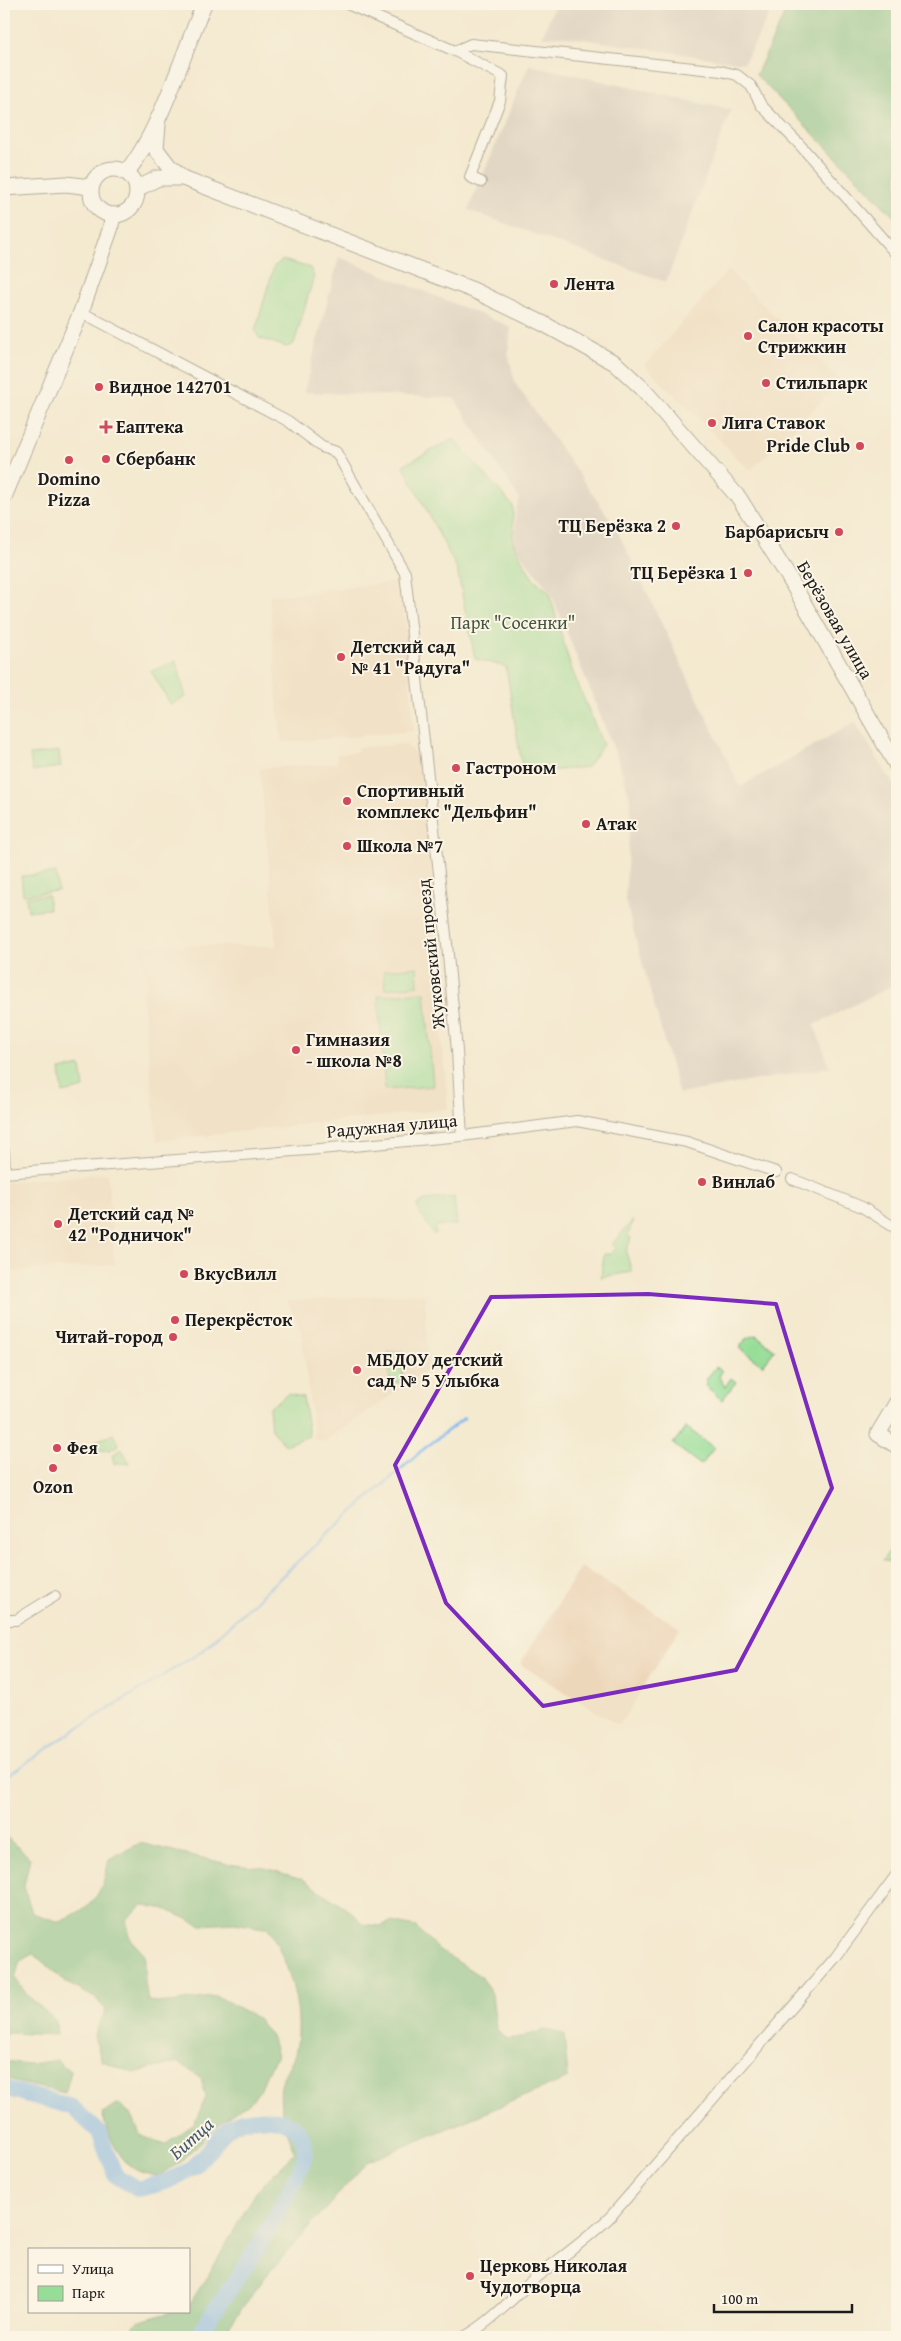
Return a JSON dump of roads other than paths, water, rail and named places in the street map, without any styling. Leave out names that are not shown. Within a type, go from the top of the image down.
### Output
[{"type":"street","points":[[127,172],[139,155],[160,111],[204,4]]},
{"type":"street","points":[[347,4],[455,51],[503,76],[500,101],[470,177],[481,182]]},
{"type":"street","points":[[455,51],[471,44],[721,71],[736,75],[751,86],[761,105],[800,145],[897,255]]},
{"type":"street","points":[[160,111],[156,150],[169,166],[183,178]]},
{"type":"street","points":[[120,169],[127,172],[135,181],[137,189],[137,198],[133,206],[121,214],[113,215],[101,211],[96,206],[91,194],[94,180],[105,170],[120,169]]},
{"type":"street","points":[[137,189],[158,178],[168,176],[183,178]]},
{"type":"street","name":"Берёзовая улица","points":[[183,178],[473,290],[544,324],[615,363],[642,388],[739,498],[788,576],[897,766]]},
{"type":"street","points":[[4,188],[66,184],[92,188]]},
{"type":"street","points":[[4,497],[81,312],[110,230],[113,215]]},
{"type":"street","name":"Жуковский проезд","points":[[81,312],[288,421],[322,447],[336,452],[405,573],[447,944],[457,1051],[462,1136]]},
{"type":"street","name":"Радужная улица","points":[[5,1173],[462,1136],[577,1121],[687,1142],[776,1172]]},
{"type":"street","points":[[4,1151],[5,1173]]},
{"type":"street","points":[[792,1179],[862,1207],[897,1229]]},
{"type":"street","points":[[897,1402],[878,1434],[897,1446]]},
{"type":"street","points":[[4,1620],[16,1620],[55,1596]]},
{"type":"street","points":[[464,2337],[480,2328],[539,2276],[591,2236],[611,2216],[835,1958],[897,1874]]},
{"type":"waterway","points":[[4,1778],[73,1731],[201,1652],[312,1548],[420,1452],[464,1418]]},
{"type":"waterway","name":"Битца","points":[[4,2088],[72,2107],[99,2132],[115,2175],[137,2189],[152,2186],[186,2172],[199,2162],[228,2129],[243,2121],[264,2119],[284,2122],[300,2133],[304,2142],[305,2157],[285,2200],[249,2260],[196,2337]]},
{"type":"place","name":"Лента","points":[[554,284]]},
{"type":"place","name":"Салон красоты Стрижкин","points":[[748,336]]},
{"type":"place","name":"Стильпарк","points":[[766,383]]},
{"type":"place","name":"Видное 142701","points":[[99,387]]},
{"type":"place","name":"Лига Ставок","points":[[712,423]]},
{"type":"place","name":"Еаптека","points":[[106,427]]},
{"type":"place","name":"Pride Club","points":[[860,446]]},
{"type":"place","name":"Сбербанк","points":[[106,459]]},
{"type":"place","name":"Domino Pizza","points":[[69,460]]},
{"type":"place","name":"ТЦ Берёзка 2","points":[[676,526]]},
{"type":"place","name":"Барбарисыч","points":[[839,532]]},
{"type":"place","name":"ТЦ Берёзка 1","points":[[748,573]]},
{"type":"place","name":"Детский сад № 41 \"Радуга\"","points":[[341,657]]},
{"type":"place","name":"Гастроном","points":[[456,768]]},
{"type":"place","name":"Спортивный комплекс \"Дельфин\"","points":[[347,801]]},
{"type":"place","name":"Атак","points":[[586,824]]},
{"type":"place","name":"Школа №7","points":[[347,846]]},
{"type":"place","name":"Гимназия - школа №8","points":[[296,1050]]},
{"type":"place","name":"Винлаб","points":[[702,1182]]},
{"type":"place","name":"Детский сад № 42 \"Родничок\"","points":[[58,1224]]},
{"type":"place","name":"ВкусВилл","points":[[184,1274]]},
{"type":"place","name":"Перекрёсток","points":[[175,1320]]},
{"type":"place","name":"Читай-город","points":[[173,1337]]},
{"type":"place","name":"МБДОУ детский сад № 5 Улыбка","points":[[357,1370]]},
{"type":"place","name":"Фея","points":[[57,1448]]},
{"type":"place","name":"Ozon","points":[[53,1468]]},
{"type":"place","name":"Церковь Николая Чудотворца","points":[[470,2276]]},
{"type":"park label","name":"Парк \"Сосенки\"","points":[[513,623]]}]
